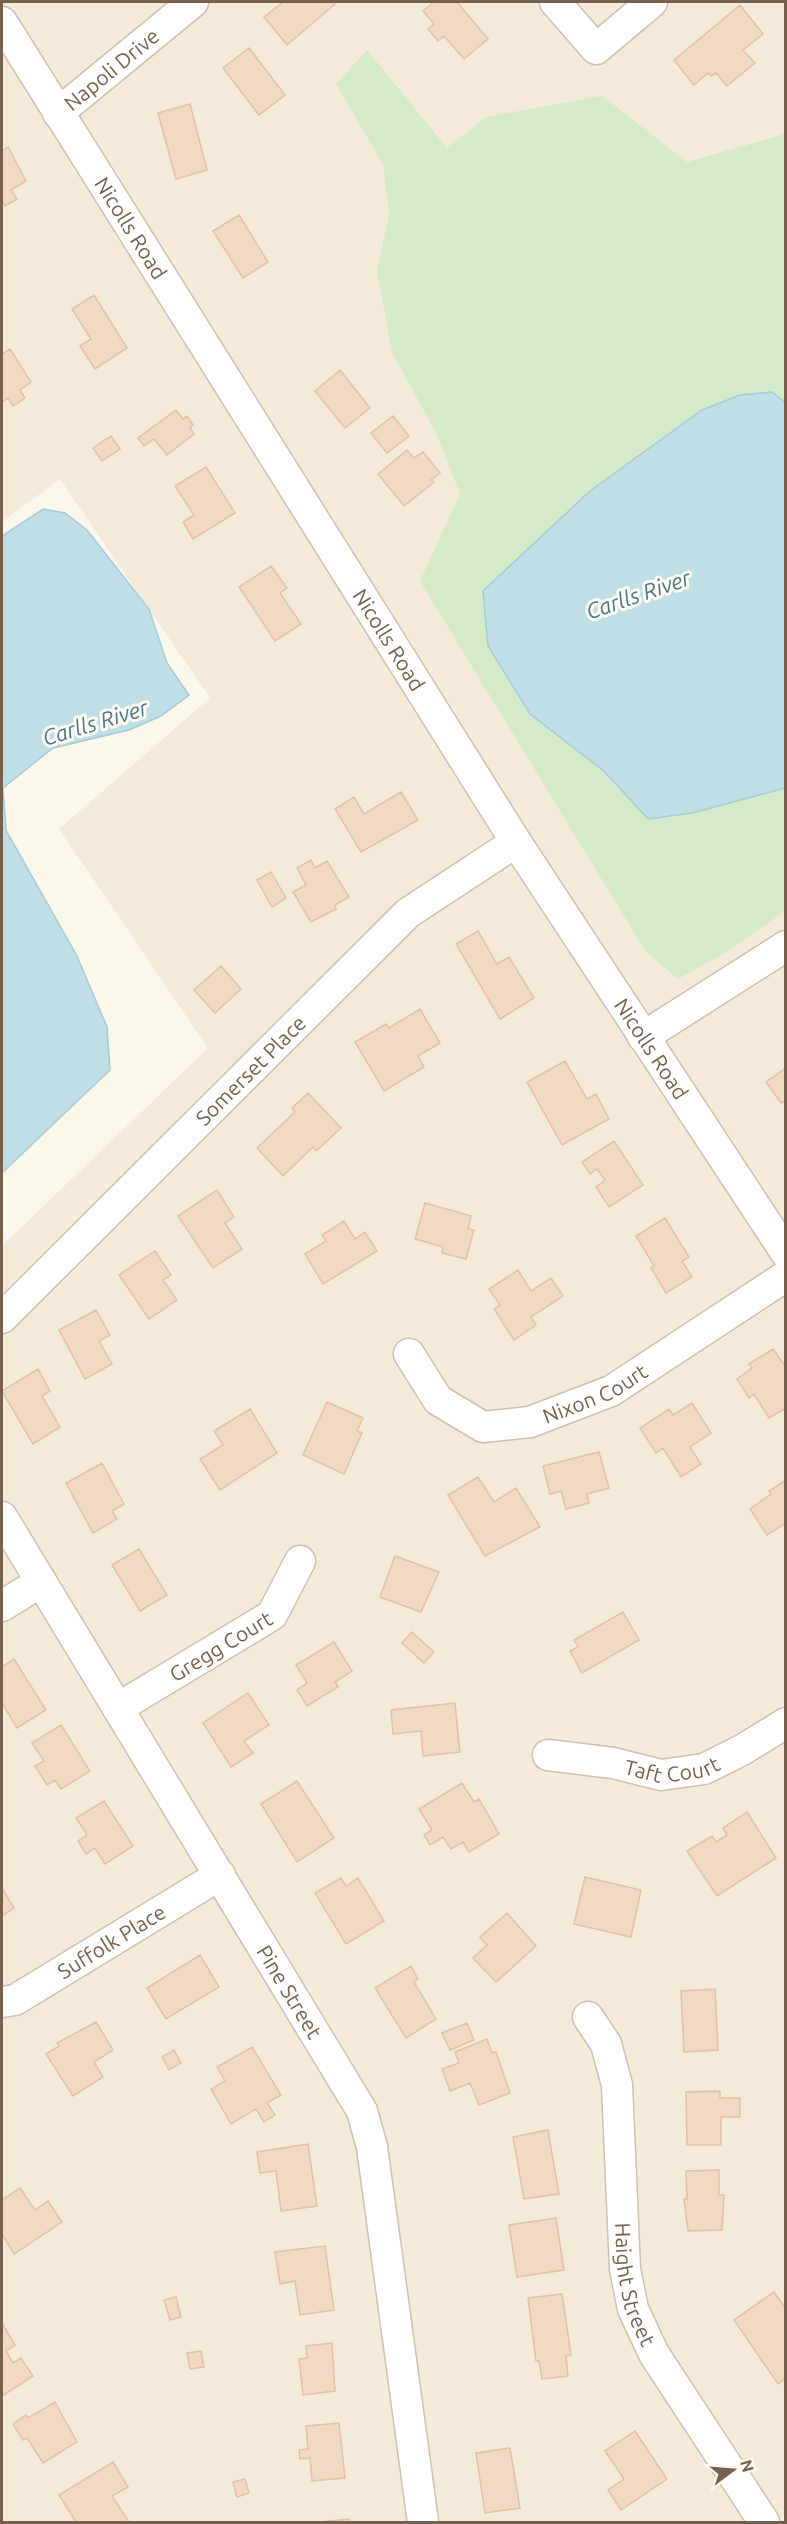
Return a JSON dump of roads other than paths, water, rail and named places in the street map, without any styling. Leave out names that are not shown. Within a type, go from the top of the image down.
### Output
[{"type":"street","name":"Napoli Drive","points":[[58,113],[193,2]]},
{"type":"street","points":[[555,2],[596,49],[652,2]]},
{"type":"street","name":"Nicolls Road","points":[[2,22],[390,637],[516,842],[786,1253]]},
{"type":"street","name":"Somerset Place","points":[[2,1318],[408,913],[516,842]]},
{"type":"street","points":[[643,1037],[786,946]]},
{"type":"street","name":"Nixon Court","points":[[409,1354],[438,1400],[483,1427],[530,1422],[611,1391],[786,1276]]},
{"type":"street","name":"Pine Street","points":[[2,1517],[362,2111],[372,2147],[423,2523]]},
{"type":"street","name":"Gregg Court","points":[[118,1708],[272,1615],[300,1561]]},
{"type":"street","points":[[2,1606],[41,1582]]},
{"type":"street","name":"Taft Court","points":[[548,1755],[613,1763],[661,1775],[704,1769],[742,1750],[786,1723]]},
{"type":"street","name":"Suffolk Place","points":[[2,2002],[15,2000],[220,1875]]},
{"type":"street","name":"Haight Street","points":[[588,2017],[606,2044],[617,2085],[625,2269],[633,2309],[654,2354],[764,2523]]},
{"type":"water","name":"Carlls River","points":[[772,392],[786,403],[785,788],[692,813],[648,819],[605,772],[530,714],[488,646],[483,591],[590,491],[702,410],[740,395]]},
{"type":"water","name":"Carlls River","points":[[43,509],[65,513],[87,530],[149,609],[167,663],[189,695],[161,716],[129,730],[53,748],[3,788],[6,830],[77,956],[107,1027],[110,1070],[2,1173],[2,536]]}]
